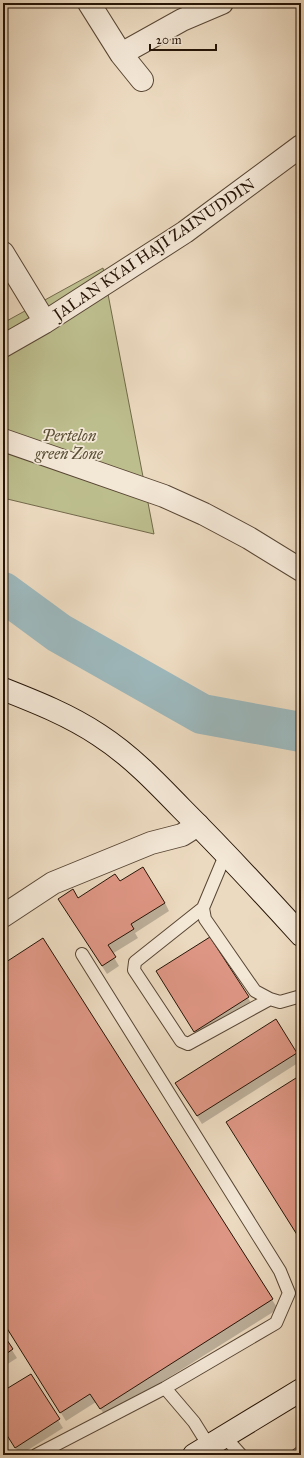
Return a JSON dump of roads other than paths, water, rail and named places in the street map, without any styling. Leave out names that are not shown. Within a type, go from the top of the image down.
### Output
[{"type":"street","points":[[89,3],[121,54],[142,80]]},
{"type":"street","points":[[121,54],[182,20],[222,3]]},
{"type":"street","name":"JALAN KYAI HAJI ZAINUDDIN","points":[[3,346],[45,322],[184,232],[301,146]]},
{"type":"street","points":[[3,253],[45,322]]},
{"type":"street","points":[[3,440],[164,496],[204,514],[249,538],[301,570]]},
{"type":"street","points":[[3,689],[67,717],[99,735],[138,764],[226,853],[301,935]]},
{"type":"street","points":[[3,916],[53,883],[151,843],[182,835],[198,825]]},
{"type":"street","points":[[209,1446],[301,1390]]},
{"type":"lane","points":[[226,853],[203,908],[135,962],[134,970],[181,1041],[188,1044],[270,999]]},
{"type":"lane","points":[[203,908],[205,919],[256,991],[270,999],[280,1002],[301,996]]},
{"type":"lane","points":[[36,1455],[165,1388],[276,1323],[289,1293],[280,1271],[82,954]]},
{"type":"lane","points":[[165,1388],[194,1422],[209,1446],[241,1455]]},
{"type":"lane","points":[[297,1455],[301,1452]]},
{"type":"waterway","points":[[3,592],[59,633],[202,714],[301,732]]},
{"type":"park label","name":"Pertelon green Zone","points":[[69,444]]}]
